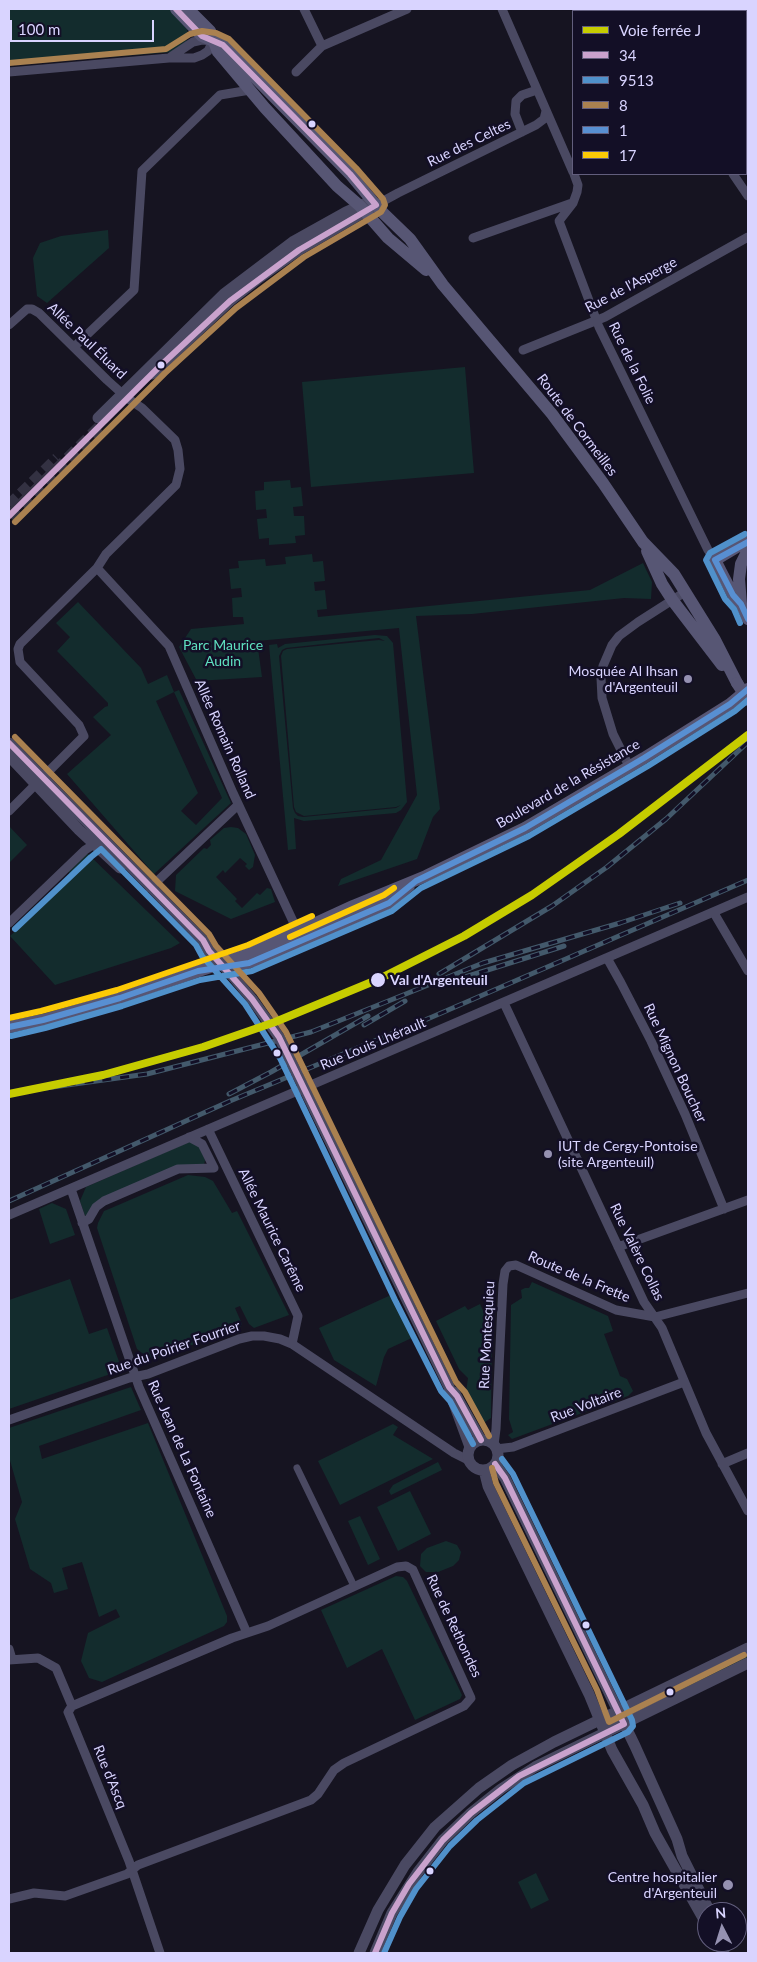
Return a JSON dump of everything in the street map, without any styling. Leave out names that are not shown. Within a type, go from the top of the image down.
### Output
[{"type":"main road","name":"Route de Cormeilles","points":[[176,9],[202,36],[223,45],[350,174],[368,206]]},
{"type":"main road","name":"Route de Cormeilles","points":[[188,9],[210,31],[218,52],[250,90],[338,186],[368,206],[410,239],[443,285],[506,357],[552,414],[603,483],[643,542],[672,601],[705,645],[743,686]]},
{"type":"main road","name":"Route de Cormeilles","points":[[643,542],[674,574],[743,686],[748,700]]},
{"type":"main road","points":[[748,542],[715,560],[732,595],[741,604],[748,619]]},
{"type":"main road","points":[[741,604],[739,579],[741,564],[748,550]]},
{"type":"main road","name":"Boulevard de la Résistance","points":[[9,1027],[43,1020],[120,998],[251,953],[353,906],[416,881],[526,828],[630,766],[730,704],[743,686]]},
{"type":"main road","name":"Boulevard de la Résistance","points":[[198,971],[249,963],[301,942],[389,904],[416,881]]},
{"type":"street","points":[[304,9],[322,46]]},
{"type":"street","points":[[296,72],[322,46],[408,9]]},
{"type":"street","name":"Rue de la Folie","points":[[502,9],[572,168]]},
{"type":"street","points":[[9,72],[169,58],[194,58],[202,56],[208,51],[213,41],[202,40],[193,42],[169,58]]},
{"type":"street","points":[[74,347],[134,290],[142,171],[220,95],[250,90]]},
{"type":"street","points":[[522,132],[515,114],[516,100],[522,95],[537,90]]},
{"type":"street","name":"Rue des Celtes","points":[[368,206],[522,132],[544,119],[546,111]]},
{"type":"street","name":"Rue de la Folie","points":[[575,175],[578,184],[578,192],[573,203],[559,221],[597,320],[708,550],[715,560]]},
{"type":"street","points":[[734,175],[748,196]]},
{"type":"street","points":[[473,238],[573,203]]},
{"type":"street","points":[[100,421],[224,294],[294,242],[346,212],[368,206]]},
{"type":"street","name":"Rue de l'Asperge","points":[[523,350],[597,320],[748,237]]},
{"type":"street","name":"Allée Paul Éluard","points":[[9,325],[27,309],[32,309],[39,313],[125,396]]},
{"type":"street","points":[[9,811],[84,736],[79,726],[20,662],[18,649],[22,641],[97,568],[106,554],[176,485],[178,478],[180,459],[175,440],[142,408],[125,396]]},
{"type":"street","name":"Allée Romain Rolland","points":[[97,568],[169,646],[238,805],[298,932]]},
{"type":"street","points":[[630,766],[613,734],[604,703],[601,690],[603,666],[612,645],[619,636],[685,592]]},
{"type":"street","points":[[9,744],[30,766],[40,781]]},
{"type":"street","points":[[9,756],[40,781],[198,945],[209,952],[247,994],[279,1037],[449,1387],[470,1447],[468,1460],[475,1468],[484,1470],[495,1464],[497,1459],[495,1447],[490,1442],[481,1440],[470,1447]]},
{"type":"street","points":[[150,888],[238,805]]},
{"type":"street","points":[[99,841],[116,854],[203,940],[209,952]]},
{"type":"street","points":[[9,923],[85,850],[99,841]]},
{"type":"street","name":"Rue Louis Lhérault","points":[[9,1215],[748,897]]},
{"type":"street","points":[[714,913],[748,971]]},
{"type":"street","name":"Rue Mignon Boucher","points":[[607,958],[622,982],[651,1041],[685,1114],[724,1209]]},
{"type":"street","name":"Rue Valère Collas","points":[[504,1003],[644,1302],[662,1328],[706,1433],[748,1511]]},
{"type":"street","points":[[202,1144],[207,1130]]},
{"type":"street","name":"Allée Maurice Carême","points":[[207,1130],[298,1316],[292,1344]]},
{"type":"street","points":[[82,1223],[89,1219],[96,1206],[104,1201],[178,1168],[214,1168],[202,1144],[189,1137]]},
{"type":"street","name":"Rue Jean de La Fontaine","points":[[70,1188],[135,1377],[247,1633]]},
{"type":"street","points":[[618,1247],[748,1200]]},
{"type":"street","name":"Route de la Frette","points":[[516,1265],[616,1310],[655,1317],[748,1293]]},
{"type":"street","name":"Rue Montesquieu","points":[[495,1447],[502,1284],[507,1268],[516,1265]]},
{"type":"street","name":"Rue du Poirier Fourrier","points":[[9,1420],[252,1336],[280,1339],[292,1344],[454,1453],[468,1460]]},
{"type":"street","name":"Rue Voltaire","points":[[495,1447],[513,1447],[684,1382]]},
{"type":"street","points":[[449,1387],[457,1396],[481,1440]]},
{"type":"street","points":[[722,1464],[748,1453]]},
{"type":"street","points":[[495,1464],[505,1478],[624,1724],[677,1839],[682,1856],[705,1902]]},
{"type":"street","points":[[297,1468],[354,1586]]},
{"type":"street","points":[[484,1470],[488,1486],[589,1694],[604,1734],[655,1833],[697,1907]]},
{"type":"street","name":"Rue de Rethondes","points":[[9,1899],[34,1893],[65,1896],[127,1874],[138,1865],[311,1800],[318,1794],[334,1770],[344,1763],[464,1706],[471,1698],[413,1570],[406,1566],[397,1567],[268,1626],[72,1706]]},
{"type":"street","points":[[359,1953],[374,1918],[395,1879],[423,1840],[479,1788],[512,1765],[617,1710],[748,1648]]},
{"type":"street","name":"Rue d'Ascq","points":[[9,1649],[10,1659],[38,1658],[56,1668],[72,1706],[68,1712],[132,1869],[160,1953]]},
{"type":"street","points":[[375,1953],[392,1913],[409,1884],[438,1847],[487,1800],[519,1776],[748,1663]]},
{"type":"green space","points":[[9,9],[170,9],[187,28],[188,37],[186,42],[173,52],[9,65]]},
{"type":"green space","points":[[108,230],[109,248],[47,303],[37,296],[33,258],[40,243],[61,236]]},
{"type":"green space","points":[[465,367],[474,473],[311,487],[302,382]]},
{"type":"green space","points":[[290,480],[291,488],[301,487],[303,506],[293,507],[294,516],[304,516],[305,535],[295,536],[296,543],[269,545],[269,538],[259,539],[257,519],[267,518],[266,509],[256,510],[255,491],[264,490],[264,482]]},
{"type":"green space","name":"Parc Maurice Audin","points":[[312,554],[313,562],[323,561],[325,581],[314,582],[315,591],[325,590],[327,609],[317,610],[318,617],[590,590],[643,563],[652,582],[651,599],[624,598],[472,614],[416,616],[440,809],[433,817],[417,859],[338,886],[341,879],[381,860],[417,795],[399,628],[257,641],[262,677],[197,681],[179,647],[191,629],[244,624],[243,617],[233,617],[232,598],[242,597],[241,588],[231,589],[229,569],[239,568],[238,561],[265,559],[266,566],[286,564],[285,557]]},
{"type":"green space","points":[[78,602],[141,668],[148,684],[167,675],[174,692],[179,690],[231,803],[154,874],[67,774],[111,735],[93,717],[108,706],[108,703],[57,651],[70,637],[56,623]],"holes":[[[174,692],[222,798],[196,825],[181,811],[198,793],[156,701]]]},
{"type":"green space","points":[[375,635],[387,636],[393,643],[407,802],[396,813],[304,821],[294,818],[296,849],[288,850],[269,645],[277,644],[278,648],[285,644]],"holes":[[[379,638],[385,641],[287,649],[283,651],[281,656],[294,807],[296,812],[304,816],[401,805],[396,808],[303,817],[298,816],[293,808],[279,656],[282,650],[286,648]]]},
{"type":"green space","points":[[9,826],[27,845],[9,863]]},
{"type":"green space","points":[[224,828],[238,828],[246,834],[255,855],[253,867],[249,870],[245,866],[247,864],[240,858],[225,873],[223,870],[216,877],[237,899],[235,901],[242,908],[257,893],[260,895],[267,888],[271,889],[275,902],[231,919],[175,891],[176,875],[204,848],[207,849],[211,845],[210,840]]},
{"type":"green space","points":[[87,853],[180,943],[171,948],[55,985],[10,936],[72,877],[68,871]]},
{"type":"green space","points":[[191,1141],[199,1146],[205,1160],[204,1165],[181,1166],[85,1216],[80,1201],[86,1187]]},
{"type":"green space","points":[[188,1175],[205,1177],[213,1181],[232,1213],[237,1211],[289,1315],[254,1328],[249,1324],[240,1306],[235,1308],[242,1324],[240,1327],[157,1358],[152,1358],[137,1349],[97,1228],[104,1211]]},
{"type":"green space","points":[[52,1203],[66,1209],[75,1235],[50,1244],[39,1209]]},
{"type":"green space","points":[[70,1279],[89,1334],[107,1328],[122,1370],[9,1409],[9,1300]]},
{"type":"green space","points":[[532,1282],[608,1316],[613,1331],[604,1334],[620,1376],[627,1379],[633,1391],[628,1396],[512,1439],[508,1435],[513,1432],[509,1419],[511,1305],[522,1298],[521,1290],[529,1288]]},
{"type":"green space","points":[[393,1294],[414,1337],[388,1349],[376,1386],[334,1360],[319,1328]]},
{"type":"green space","points":[[480,1304],[485,1315],[492,1323],[491,1418],[485,1422],[481,1421],[466,1392],[468,1378],[459,1369],[436,1321],[465,1306],[468,1310]]},
{"type":"green space","points":[[131,1387],[141,1410],[39,1446],[42,1459],[148,1423],[227,1616],[227,1622],[224,1626],[102,1682],[89,1678],[81,1661],[88,1633],[120,1617],[116,1609],[99,1617],[82,1562],[62,1568],[68,1589],[54,1593],[51,1583],[30,1569],[15,1519],[22,1502],[9,1457],[9,1428]]},
{"type":"green space","points":[[393,1424],[398,1427],[393,1435],[433,1459],[340,1505],[318,1461]]},
{"type":"green space","points":[[438,1462],[442,1470],[391,1495],[389,1491],[393,1485]]},
{"type":"green space","points":[[410,1491],[431,1534],[398,1551],[377,1507]]},
{"type":"green space","points":[[360,1516],[380,1559],[368,1565],[348,1521]]},
{"type":"green space","points":[[446,1541],[457,1545],[461,1552],[459,1560],[453,1566],[438,1572],[426,1572],[420,1566],[421,1554],[427,1548]]},
{"type":"green space","points":[[396,1576],[403,1577],[407,1581],[462,1695],[460,1699],[415,1720],[382,1649],[347,1668],[321,1610]]},
{"type":"green space","points":[[748,1651],[748,1660],[648,1709],[644,1702]]},
{"type":"green space","points":[[536,1873],[549,1900],[531,1909],[518,1882]]},
{"type":"tunnel","points":[[9,516],[103,423]]},
{"type":"tunnel","points":[[9,505],[57,458]]},
{"type":"railway","points":[[439,974],[552,906],[607,867],[666,819],[748,742]]},
{"type":"railway","points":[[9,1201],[230,1101],[432,1017],[748,880]]},
{"type":"railway","points":[[31,1090],[147,1074],[311,1032],[483,963],[620,923],[680,903]]},
{"type":"railway","points":[[462,978],[564,946]]},
{"type":"railway","points":[[364,1025],[405,1001]]},
{"type":"railway","points":[[229,1094],[368,1016]]},
{"type":"rail line","name":"J","points":[[9,1094],[103,1075],[203,1047],[275,1022],[379,979],[464,936],[532,895],[619,834],[748,735]]},
{"type":"transit line","name":"34","points":[[176,9],[202,36],[223,45],[350,174],[376,205]]},
{"type":"transit line","name":"8","points":[[9,63],[166,49],[190,34],[202,31],[216,33],[229,39],[356,168],[383,199],[385,205],[381,212],[304,257],[236,308],[165,373],[15,522]]},
{"type":"transit line","name":"34","points":[[9,516],[159,367],[230,301],[299,250],[376,205]]},
{"type":"transit line","name":"9513","points":[[740,623],[734,609],[725,599],[706,560],[710,553],[745,534]]},
{"type":"transit line","name":"1","points":[[748,542],[715,560],[748,619]]},
{"type":"transit line","name":"1","points":[[9,1027],[43,1020],[120,998],[198,971],[249,963],[389,903],[416,881],[525,828],[644,758],[730,704],[748,689]]},
{"type":"transit line","name":"9513","points":[[11,1036],[122,1006],[200,980],[252,971],[392,911],[421,888],[529,836],[648,766],[735,711],[748,700]]},
{"type":"transit line","name":"8","points":[[15,737],[209,934],[216,946],[259,993],[286,1032],[456,1382],[465,1392],[489,1436]]},
{"type":"transit line","name":"34","points":[[9,743],[203,940],[209,951],[252,999],[279,1037],[449,1387],[457,1396],[481,1440]]},
{"type":"transit line","name":"9513","points":[[15,929],[101,849],[196,945],[202,956],[245,1004],[280,1058],[395,1300],[441,1391],[450,1401],[473,1444]]},
{"type":"transit line","name":"17","points":[[290,937],[384,895],[394,888]]},
{"type":"transit line","name":"17","points":[[9,1018],[117,990],[248,945],[312,916]]},
{"type":"transit line","name":"9513","points":[[384,1953],[400,1917],[416,1889],[450,1846],[477,1820],[524,1783],[628,1732],[633,1726],[632,1720],[513,1474],[502,1459]]},
{"type":"transit line","name":"34","points":[[495,1464],[505,1478],[624,1724]]},
{"type":"transit line","name":"8","points":[[492,1468],[496,1483],[597,1690],[609,1722],[744,1655]]},
{"type":"transit line","name":"34","points":[[375,1953],[392,1913],[409,1884],[443,1840],[471,1813],[519,1776],[624,1724]]},
{"type":"place","name":"Mosquée Al Ihsan d'Argenteuil","points":[[688,679]]},
{"type":"place","name":"Val d'Argenteuil","points":[[378,980]]},
{"type":"place","name":"IUT de Cergy-Pontoise (site Argenteuil)","points":[[548,1154]]},
{"type":"place","name":"Centre hospitalier d'Argenteuil","points":[[728,1885]]}]
